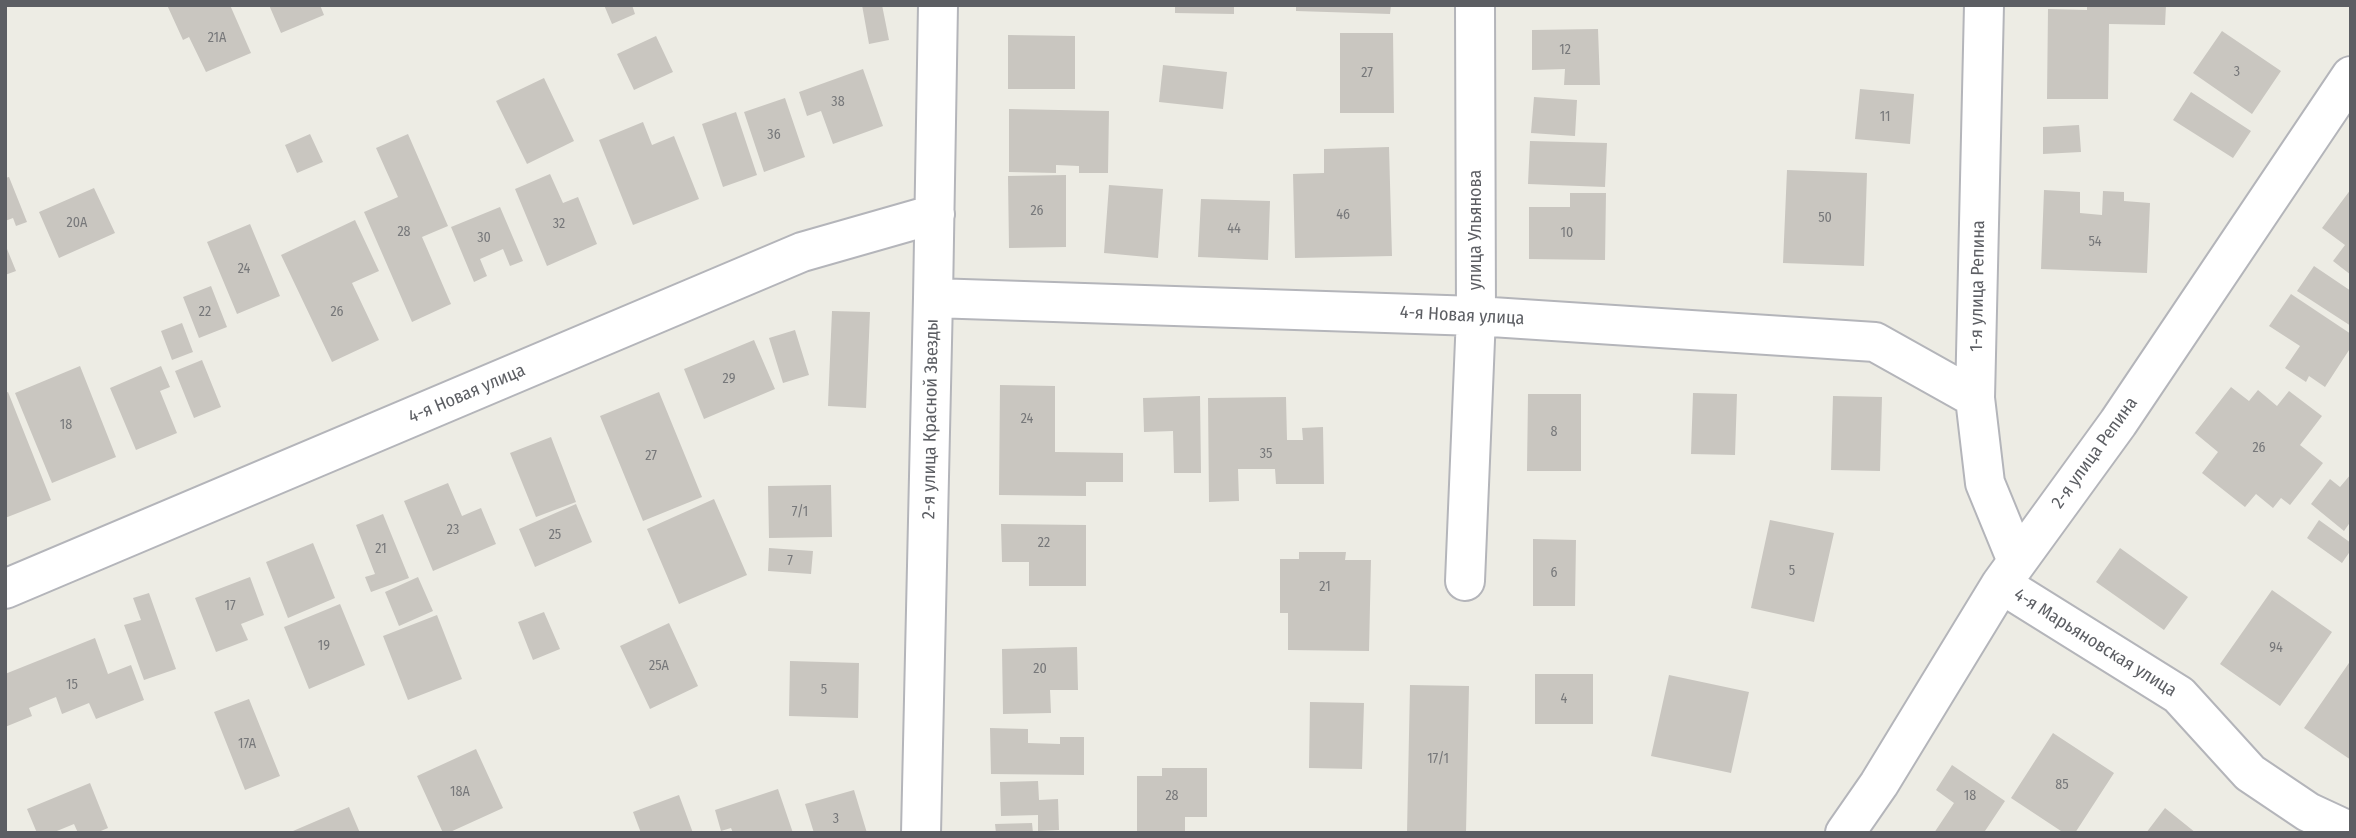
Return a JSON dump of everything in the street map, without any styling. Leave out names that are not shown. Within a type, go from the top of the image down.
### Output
[{"type":"street","name":"2-я улица Красной Звезды","points":[[921,833],[938,5]]},
{"type":"street","name":"улица Ульянова","points":[[1465,581],[1476,316],[1475,5]]},
{"type":"street","name":"1-я улица Репина","points":[[1984,5],[1975,398],[1985,483],[2009,572]]},
{"type":"street","name":"2-я улица Репина","points":[[1845,833],[1879,784],[2009,572],[2118,423],[2351,76]]},
{"type":"street","name":"4-я Новая улица","points":[[5,589],[802,252],[935,214]]},
{"type":"street","name":"4-я Новая улица","points":[[933,298],[1476,316],[1875,342],[1975,398]]},
{"type":"street","name":"4-я Марьяновская улица","points":[[2009,572],[2179,695],[2250,773],[2308,812],[2351,832]]},
{"type":"building","points":[[167,5],[230,5],[251,53],[206,72],[189,37],[183,40]]},
{"type":"building","points":[[269,5],[320,5],[324,15],[281,33]]},
{"type":"building","points":[[604,5],[632,5],[635,14],[612,24]]},
{"type":"building","points":[[862,5],[882,5],[889,40],[869,44]]},
{"type":"building","points":[[1175,5],[1234,5],[1234,14],[1175,13]]},
{"type":"building","points":[[1296,5],[1391,5],[1390,14],[1296,11]]},
{"type":"building","points":[[2087,5],[2166,5],[2165,25],[2109,24],[2108,99],[2047,99],[2048,9],[2087,10]]},
{"type":"building","points":[[1598,29],[1600,85],[1564,85],[1565,69],[1532,70],[1532,30]]},
{"type":"building","points":[[2222,31],[2281,71],[2252,114],[2193,73]]},
{"type":"building","points":[[1340,33],[1393,33],[1394,113],[1340,113]]},
{"type":"building","points":[[1008,35],[1075,36],[1075,89],[1008,89]]},
{"type":"building","points":[[656,36],[673,72],[634,90],[617,54]]},
{"type":"building","points":[[1163,65],[1227,72],[1223,109],[1159,102]]},
{"type":"building","points":[[863,69],[883,126],[833,144],[821,111],[807,116],[799,92]]},
{"type":"building","points":[[544,78],[574,141],[527,164],[496,101]]},
{"type":"building","points":[[1860,89],[1914,94],[1910,144],[1855,139]]},
{"type":"building","points":[[2191,92],[2251,131],[2233,158],[2173,120]]},
{"type":"building","points":[[1534,97],[1577,100],[1575,136],[1531,133]]},
{"type":"building","points":[[785,98],[805,157],[764,172],[744,112]]},
{"type":"building","points":[[1009,109],[1109,111],[1108,173],[1079,173],[1079,166],[1056,165],[1056,173],[1009,172]]},
{"type":"building","points":[[736,112],[757,175],[723,187],[702,124]]},
{"type":"building","points":[[643,122],[652,145],[674,136],[699,199],[633,225],[599,140]]},
{"type":"building","points":[[2079,125],[2081,152],[2043,154],[2043,127]]},
{"type":"building","points":[[310,134],[323,162],[297,173],[285,145]]},
{"type":"building","points":[[408,134],[448,226],[422,237],[451,304],[412,322],[364,212],[398,197],[376,148]]},
{"type":"building","points":[[1530,141],[1607,143],[1605,187],[1528,184]]},
{"type":"building","points":[[1389,147],[1392,256],[1295,258],[1293,174],[1324,173],[1324,149]]},
{"type":"building","points":[[1787,170],[1867,173],[1864,266],[1783,263]]},
{"type":"building","points":[[550,174],[563,203],[578,197],[597,244],[547,266],[515,189]]},
{"type":"building","points":[[1066,175],[1066,247],[1009,248],[1008,176]]},
{"type":"building","points":[[9,177],[27,222],[16,226],[13,218],[5,221],[5,178]]},
{"type":"building","points":[[1109,185],[1163,189],[1158,258],[1104,253]]},
{"type":"building","points":[[94,188],[115,233],[59,258],[39,212]]},
{"type":"building","points":[[2351,189],[2351,275],[2333,261],[2345,245],[2322,228]]},
{"type":"building","points":[[2044,190],[2080,192],[2080,213],[2102,215],[2103,191],[2124,192],[2124,201],[2150,203],[2147,273],[2041,269]]},
{"type":"building","points":[[1570,193],[1606,193],[1605,260],[1529,259],[1529,207],[1570,207]]},
{"type":"building","points":[[1201,199],[1270,201],[1268,260],[1198,257]]},
{"type":"building","points":[[500,207],[523,261],[510,266],[503,249],[480,259],[487,276],[474,282],[451,227]]},
{"type":"building","points":[[355,220],[379,271],[352,283],[379,340],[332,362],[281,255]]},
{"type":"building","points":[[250,224],[280,296],[237,314],[207,242]]},
{"type":"building","points":[[5,244],[16,271],[5,275]]},
{"type":"building","points":[[2314,266],[2351,291],[2351,326],[2297,291]]},
{"type":"building","points":[[211,286],[227,327],[199,338],[183,297]]},
{"type":"building","points":[[2291,294],[2351,334],[2351,347],[2325,387],[2309,376],[2306,382],[2285,368],[2300,346],[2269,326]]},
{"type":"building","points":[[832,311],[870,312],[866,408],[828,406]]},
{"type":"building","points":[[182,323],[193,352],[172,360],[161,331]]},
{"type":"building","points":[[795,330],[809,375],[783,383],[769,338]]},
{"type":"building","points":[[754,340],[775,389],[704,419],[684,369]]},
{"type":"building","points":[[202,360],[221,407],[194,418],[175,371]]},
{"type":"building","points":[[80,366],[116,457],[52,483],[15,393]]},
{"type":"building","points":[[161,366],[170,387],[160,391],[177,433],[136,450],[110,388]]},
{"type":"building","points":[[1000,385],[1055,386],[1055,452],[1123,453],[1123,482],[1086,482],[1086,496],[999,495]]},
{"type":"building","points":[[2231,387],[2249,401],[2258,390],[2277,406],[2289,391],[2322,416],[2300,445],[2323,463],[2290,505],[2281,498],[2273,508],[2256,494],[2245,507],[2202,473],[2218,452],[2195,433]]},
{"type":"building","points":[[8,392],[51,500],[5,518],[5,393]]},
{"type":"building","points":[[659,392],[702,497],[643,521],[600,416]]},
{"type":"building","points":[[1693,393],[1737,394],[1735,455],[1691,454]]},
{"type":"building","points":[[1528,394],[1581,394],[1581,471],[1527,471]]},
{"type":"building","points":[[1200,396],[1201,473],[1174,473],[1173,431],[1144,432],[1143,398]]},
{"type":"building","points":[[1833,396],[1882,397],[1880,471],[1831,470]]},
{"type":"building","points":[[1286,397],[1287,440],[1303,440],[1302,428],[1323,427],[1324,484],[1276,484],[1275,469],[1238,469],[1239,501],[1209,502],[1208,398]]},
{"type":"building","points":[[551,437],[576,502],[536,517],[510,453]]},
{"type":"building","points":[[2351,474],[2351,521],[2344,531],[2311,504],[2330,479],[2340,487]]},
{"type":"building","points":[[448,483],[462,516],[481,508],[496,544],[433,571],[404,501]]},
{"type":"building","points":[[831,485],[832,537],[769,538],[768,486]]},
{"type":"building","points":[[714,499],[747,575],[679,604],[647,529]]},
{"type":"building","points":[[576,504],[592,542],[535,567],[519,529]]},
{"type":"building","points":[[383,514],[409,578],[371,592],[365,577],[375,574],[356,525]]},
{"type":"building","points":[[1770,520],[1834,533],[1814,622],[1751,608]]},
{"type":"building","points":[[2319,520],[2351,543],[2351,550],[2342,563],[2307,538]]},
{"type":"building","points":[[1001,524],[1086,525],[1086,586],[1029,586],[1029,562],[1002,562]]},
{"type":"building","points":[[1533,539],[1576,540],[1575,606],[1533,606]]},
{"type":"building","points":[[313,543],[335,598],[288,618],[266,562]]},
{"type":"building","points":[[769,548],[813,551],[811,574],[768,571]]},
{"type":"building","points":[[2120,548],[2188,597],[2164,630],[2096,582]]},
{"type":"building","points":[[1299,552],[1346,552],[1345,560],[1371,560],[1369,651],[1288,650],[1288,613],[1280,613],[1280,559],[1299,559]]},
{"type":"building","points":[[250,577],[264,615],[241,624],[248,640],[216,652],[195,598]]},
{"type":"building","points":[[418,577],[433,611],[399,626],[385,592]]},
{"type":"building","points":[[2272,590],[2332,632],[2280,706],[2220,664]]},
{"type":"building","points":[[149,593],[176,669],[144,680],[124,625],[141,620],[133,598]]},
{"type":"building","points":[[340,604],[365,665],[309,689],[284,627]]},
{"type":"building","points":[[544,612],[560,649],[533,660],[518,622]]},
{"type":"building","points":[[437,615],[462,679],[408,700],[383,636]]},
{"type":"building","points":[[669,623],[698,686],[650,709],[620,646]]},
{"type":"building","points":[[95,638],[108,674],[131,665],[144,700],[96,719],[89,703],[62,714],[56,697],[29,708],[32,716],[5,727],[5,674]]},
{"type":"building","points":[[1077,647],[1078,690],[1050,690],[1051,713],[1003,714],[1002,649]]},
{"type":"building","points":[[2351,660],[2351,760],[2304,728]]},
{"type":"building","points":[[790,661],[859,663],[858,718],[789,716]]},
{"type":"building","points":[[1535,674],[1593,674],[1593,724],[1535,724]]},
{"type":"building","points":[[1669,675],[1749,692],[1731,773],[1651,756]]},
{"type":"building","points":[[1410,685],[1469,686],[1466,833],[1407,833]]},
{"type":"building","points":[[249,699],[280,776],[245,790],[214,712]]},
{"type":"building","points":[[1310,702],[1364,703],[1362,769],[1309,768]]},
{"type":"building","points":[[990,728],[1028,729],[1028,743],[1060,744],[1060,737],[1084,737],[1084,775],[991,774]]},
{"type":"building","points":[[2053,733],[2114,773],[2075,833],[2064,833],[2011,798]]},
{"type":"building","points":[[476,749],[503,808],[443,833],[417,776]]},
{"type":"building","points":[[1952,765],[2005,801],[1985,831],[1988,833],[1934,833],[1954,803],[1936,790]]},
{"type":"building","points":[[1162,768],[1207,768],[1207,817],[1185,817],[1185,833],[1137,833],[1137,776],[1162,776]]},
{"type":"building","points":[[1038,781],[1039,800],[1058,799],[1059,830],[1038,831],[1038,815],[1001,816],[1000,782]]},
{"type":"building","points":[[90,783],[108,828],[96,833],[78,833],[74,824],[52,833],[37,833],[27,809]]},
{"type":"building","points":[[778,789],[793,833],[733,833],[731,828],[721,831],[715,810]]},
{"type":"building","points":[[854,790],[867,833],[814,833],[805,804]]},
{"type":"building","points":[[679,795],[693,833],[641,833],[633,812]]},
{"type":"building","points":[[349,807],[360,833],[293,833],[293,831]]},
{"type":"building","points":[[2165,808],[2196,833],[2146,833]]},
{"type":"building","points":[[1032,823],[1033,833],[996,833],[995,824]]}]
